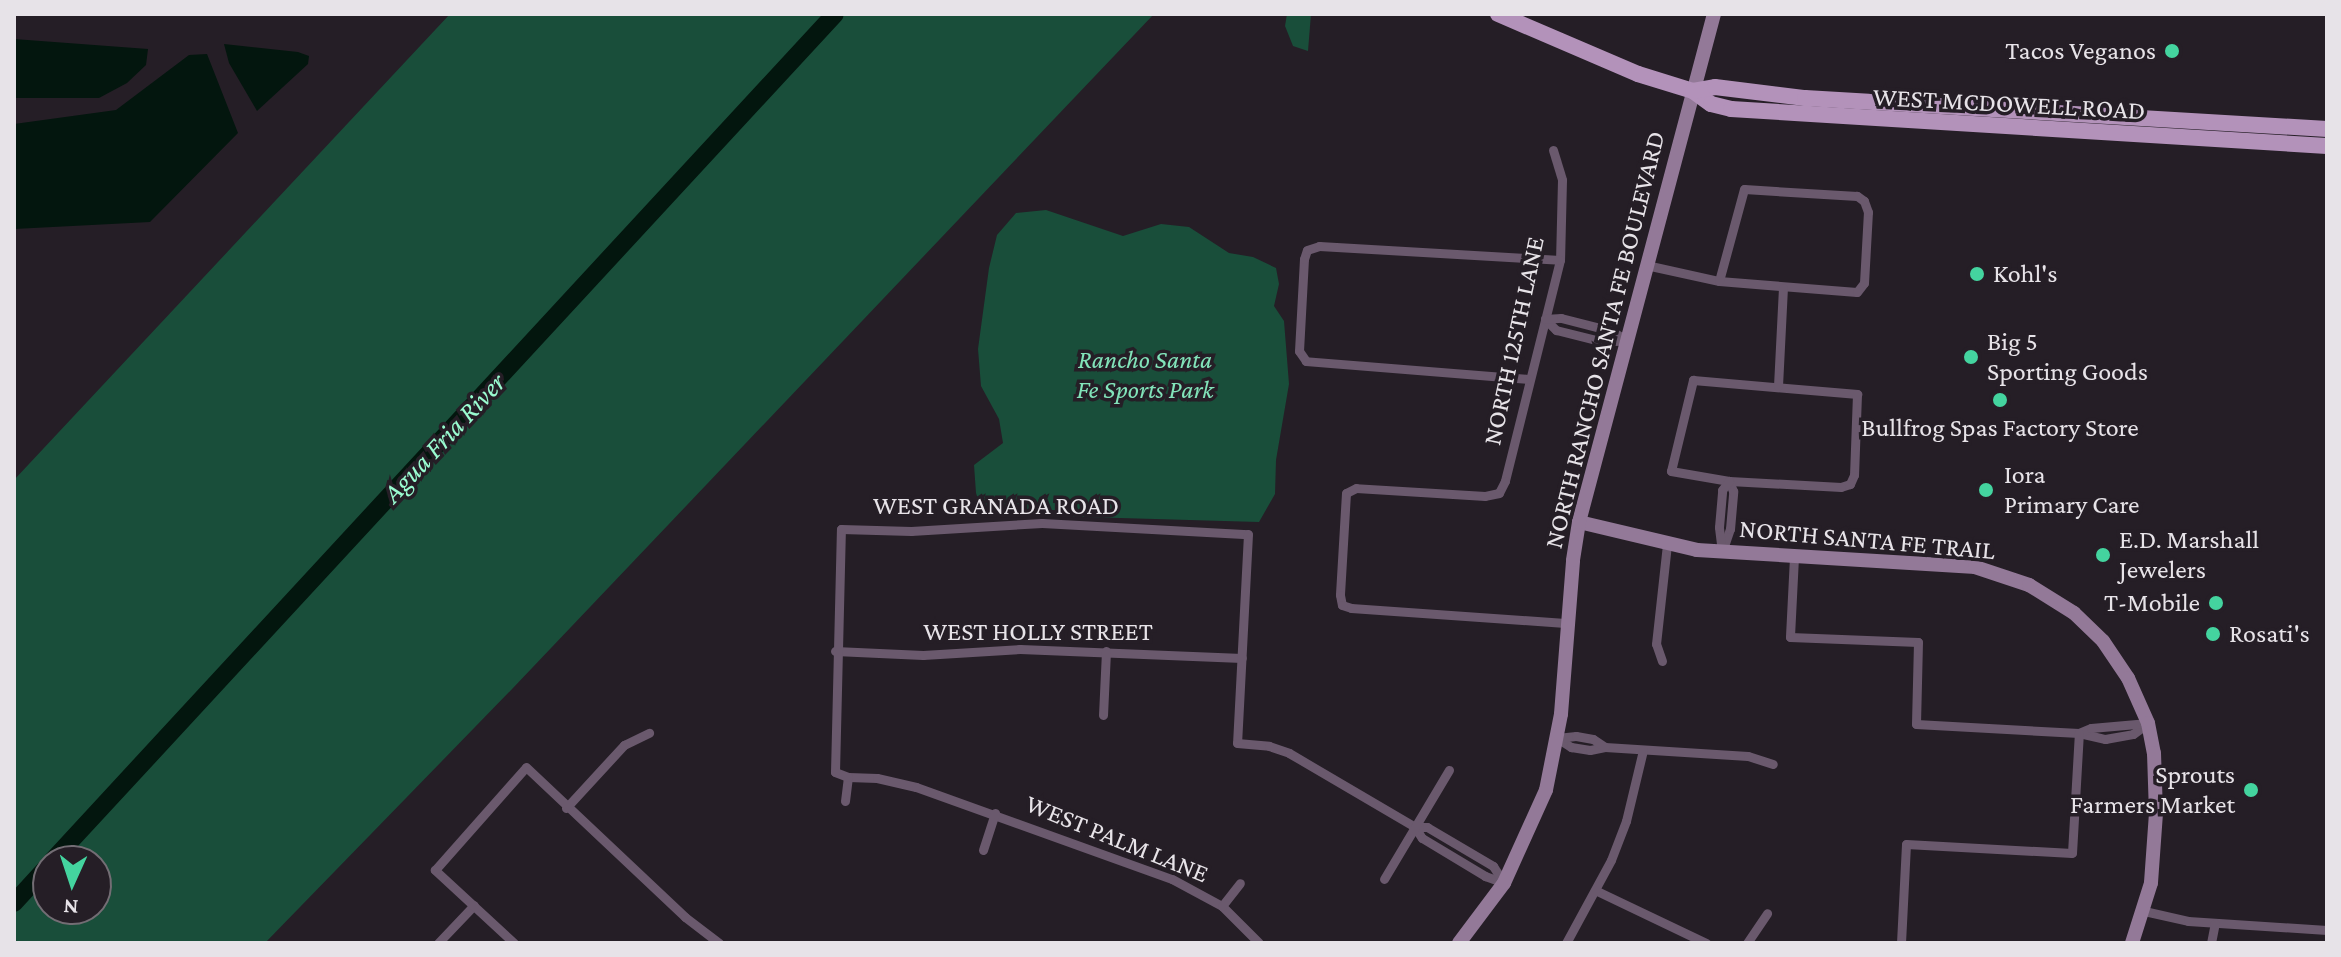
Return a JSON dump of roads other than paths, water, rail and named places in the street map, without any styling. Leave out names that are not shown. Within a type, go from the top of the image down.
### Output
[{"type":"main road","name":"WEST MCDOWELL ROAD","points":[[1498,14],[1638,74],[1693,91],[1715,87],[2058,122],[2258,134],[2327,146]]},
{"type":"main road","name":"WEST MCDOWELL ROAD","points":[[2258,134],[2327,129]]},
{"type":"street","name":"NORTH RANCHO SANTA FE BOULEVARD","points":[[1459,943],[1504,883],[1537,815],[1557,738],[1579,522],[1714,14]]},
{"type":"street","name":"NORTH 125TH LANE","points":[[1553,150],[1562,180],[1560,260],[1505,481],[1499,493],[1485,496],[1356,488],[1346,493],[1342,605],[1568,623]]},
{"type":"street","points":[[1646,265],[1719,281],[1857,292],[1864,283],[1868,212],[1864,201],[1857,196],[1744,189],[1719,281]]},
{"type":"street","points":[[1528,379],[1306,361],[1299,351],[1307,250],[1319,246],[1560,260]]},
{"type":"street","points":[[1778,386],[1783,288]]},
{"type":"street","points":[[1545,319],[1556,330],[1604,342],[1626,340]]},
{"type":"street","points":[[1693,380],[1778,386],[1857,394],[1854,475],[1850,484],[1841,487],[1729,481],[1671,471],[1693,380]]},
{"type":"street","points":[[1722,552],[1730,529],[1733,491],[1729,481]]},
{"type":"street","name":"NORTH SANTA FE TRAIL","points":[[1579,522],[1667,545],[1722,552],[1975,567],[2029,585],[2074,613],[2103,641],[2128,678],[2148,723],[2157,784],[2154,854],[2144,911],[2132,943]]},
{"type":"street","name":"WEST GRANADA ROAD","points":[[835,651],[841,529],[911,531],[1042,523],[1248,534],[1242,658]]},
{"type":"street","points":[[1662,661],[1656,644],[1667,545]]},
{"type":"street","points":[[1794,557],[1790,637],[1918,642],[1916,724],[2079,733],[2092,739],[2133,734],[2148,723]]},
{"type":"street","name":"WEST HOLLY STREET","points":[[835,651],[923,655],[1020,649],[1242,658]]},
{"type":"street","points":[[835,651],[835,772],[848,777],[845,801]]},
{"type":"street","points":[[1103,715],[1106,651]]},
{"type":"street","points":[[1242,658],[1237,743],[1269,746],[1289,753],[1415,827],[1422,838],[1485,876],[1504,883]]},
{"type":"street","points":[[566,808],[624,745],[649,733]]},
{"type":"street","points":[[1901,943],[1906,844],[2072,853],[2079,733]]},
{"type":"street","points":[[1557,738],[1571,747],[1590,750],[1605,747],[1748,756],[1773,764]]},
{"type":"street","points":[[1566,943],[1597,891],[1626,821],[1643,750]]},
{"type":"street","points":[[514,943],[435,870],[526,767],[685,917],[719,943]]},
{"type":"street","points":[[1384,879],[1449,770]]},
{"type":"street","name":"WEST PALM LANE","points":[[848,777],[877,778],[916,787],[1172,879],[1222,906],[1259,943]]},
{"type":"street","name":"WEST PALM LANE","points":[[983,850],[995,813]]},
{"type":"street","name":"WEST PALM LANE","points":[[1222,906],[1240,883]]},
{"type":"street","points":[[1597,891],[1706,943]]},
{"type":"street","points":[[438,943],[474,905]]},
{"type":"street","points":[[2144,911],[2215,923],[2327,930]]},
{"type":"street","points":[[1747,943],[1767,913]]},
{"type":"street","points":[[2211,943],[2215,923]]},
{"type":"waterway","name":"Agua Fria River","points":[[67,845],[835,14]]},
{"type":"waterway","name":"Agua Fria River","points":[[14,903],[32,883]]},
{"type":"place","name":"Tacos Veganos","points":[[2172,51]]},
{"type":"place","name":"Kohl's","points":[[1977,274]]},
{"type":"place","name":"Big 5 Sporting Goods","points":[[1971,357]]},
{"type":"place","name":"Bullfrog Spas Factory Store","points":[[2000,400]]},
{"type":"place","name":"Iora Primary Care","points":[[1986,490]]},
{"type":"place","name":"E.D. Marshall Jewelers","points":[[2103,555]]},
{"type":"place","name":"T-Mobile","points":[[2216,603]]},
{"type":"place","name":"Rosati's","points":[[2213,634]]},
{"type":"place","name":"Sprouts Farmers Market","points":[[2251,790]]},
{"type":"park label","name":"Rancho Santa Fe Sports Park","points":[[1145,375]]}]
